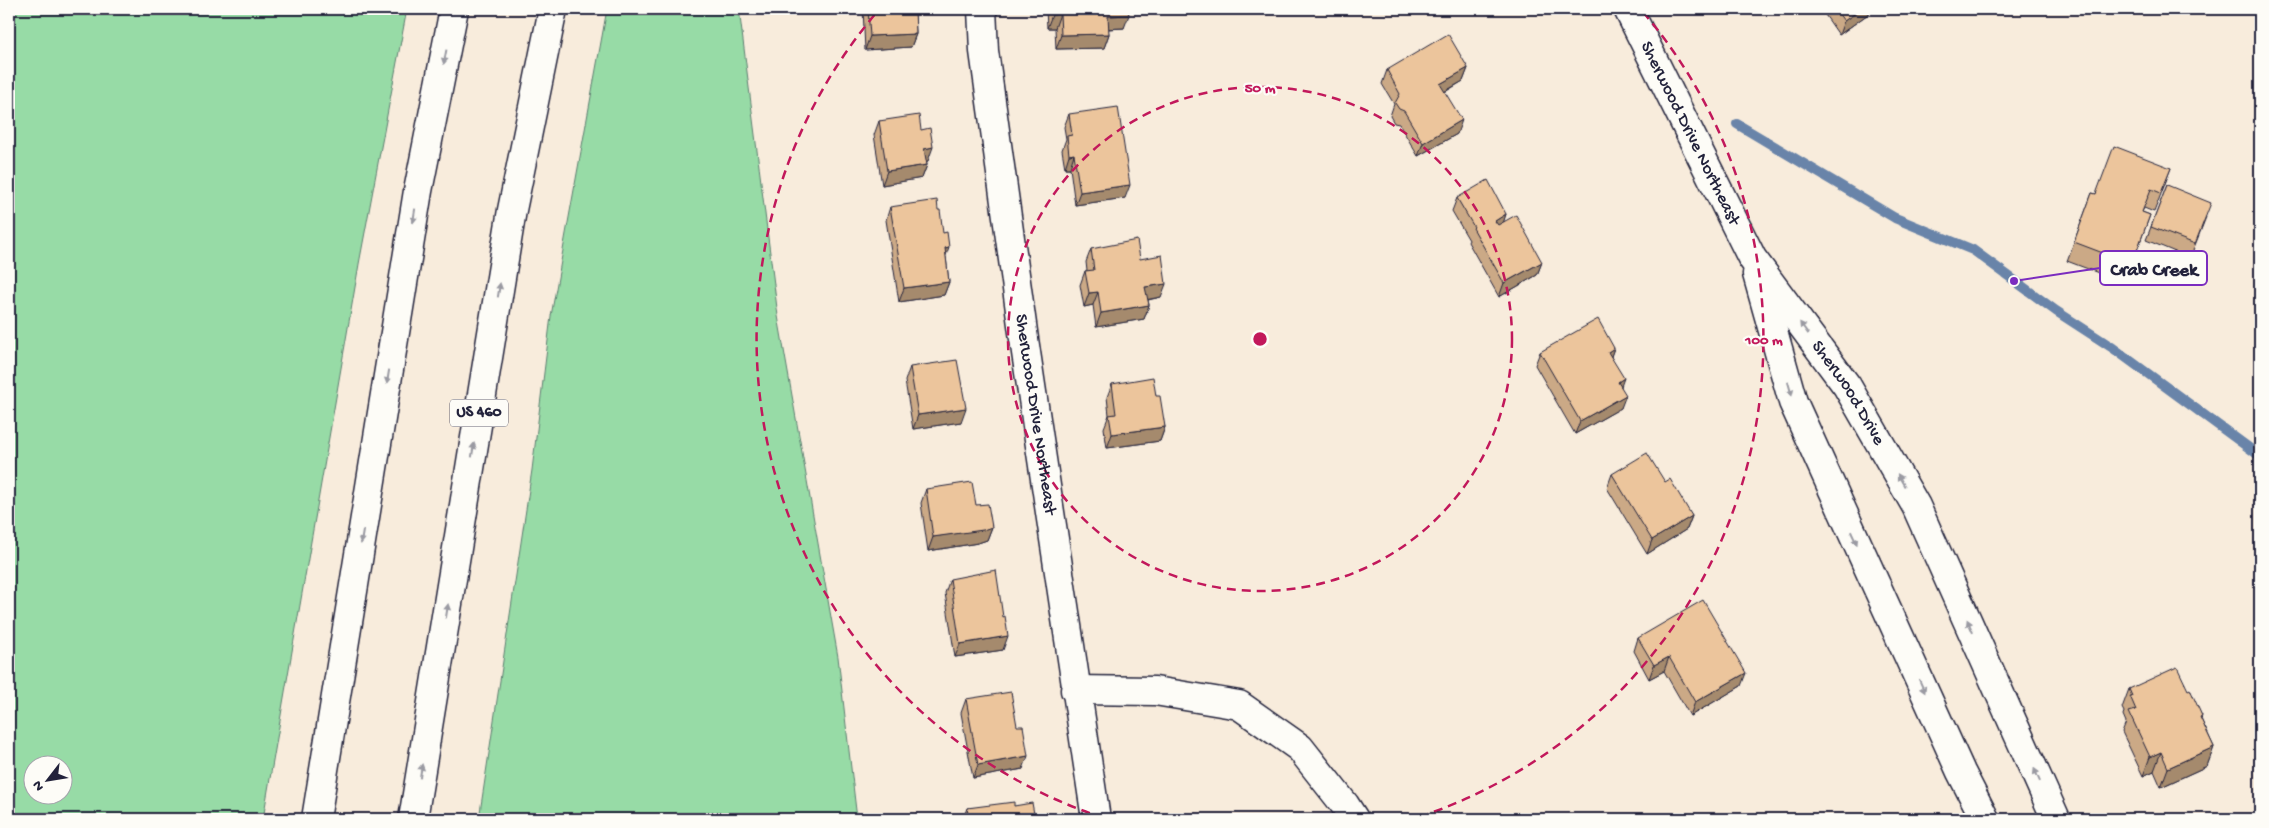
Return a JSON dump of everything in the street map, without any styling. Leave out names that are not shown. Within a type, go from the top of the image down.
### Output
[{"type":"main road","points":[[316,819],[418,190],[454,9]]},
{"type":"main road","name":"US 460","points":[[413,819],[512,210],[553,9]]},
{"type":"main road","name":"Sherwood Drive Northeast","points":[[982,9],[984,51],[1096,819]]},
{"type":"main road","name":"Sherwood Drive Northeast","points":[[1628,9],[1752,258]]},
{"type":"main road","name":"Sherwood Drive","points":[[1752,258],[1793,402],[1960,772],[1985,819]]},
{"type":"main road","name":"Sherwood Drive","points":[[1752,258],[1847,386],[1916,506],[2056,819]]},
{"type":"main road","points":[[1076,690],[1155,691],[1239,705],[1300,748],[1354,819]]},
{"type":"green space","points":[[9,9],[407,9],[359,264],[263,819],[9,819]]},
{"type":"green space","points":[[607,9],[739,9],[778,316],[838,657],[857,819],[479,819],[532,470],[551,316]]},
{"type":"building","points":[[868,9],[915,9],[916,34],[870,36]]},
{"type":"building","points":[[1052,9],[1128,9],[1129,15],[1108,16],[1109,34],[1061,35],[1060,14],[1052,15]]},
{"type":"building","points":[[1835,9],[1861,9],[1844,21]]},
{"type":"building","points":[[1448,34],[1468,68],[1440,84],[1462,120],[1423,143],[1404,111],[1399,109],[1395,103],[1400,94],[1387,70]]},
{"type":"building","points":[[1118,107],[1130,185],[1080,192],[1074,154],[1069,155],[1067,136],[1072,135],[1069,114]]},
{"type":"building","points":[[919,115],[921,130],[930,128],[933,147],[924,149],[927,165],[887,171],[879,121]]},
{"type":"building","points":[[2114,146],[2171,168],[2161,193],[2151,189],[2142,212],[2150,215],[2132,264],[2074,242],[2092,193],[2096,194]]},
{"type":"building","points":[[1488,180],[1506,214],[1495,221],[1498,225],[1516,215],[1542,262],[1504,283],[1457,198]]},
{"type":"building","points":[[2167,185],[2211,203],[2195,244],[2151,227]]},
{"type":"building","points":[[937,200],[943,233],[947,232],[949,247],[945,248],[949,282],[904,288],[890,207]]},
{"type":"building","points":[[1137,240],[1140,259],[1162,255],[1166,284],[1145,287],[1149,305],[1101,313],[1098,292],[1089,293],[1085,271],[1094,270],[1091,249]]},
{"type":"building","points":[[1598,319],[1614,348],[1608,352],[1624,378],[1618,382],[1626,395],[1580,421],[1540,352]]},
{"type":"building","points":[[957,360],[966,408],[918,415],[910,367]]},
{"type":"building","points":[[1153,377],[1156,396],[1160,396],[1165,427],[1112,434],[1109,415],[1116,414],[1112,384]]},
{"type":"building","points":[[1647,453],[1665,482],[1670,479],[1692,516],[1652,540],[1612,474]]},
{"type":"building","points":[[972,482],[976,505],[988,504],[992,527],[933,537],[926,489]]},
{"type":"building","points":[[996,570],[1003,617],[1005,616],[1008,636],[960,644],[950,579]]},
{"type":"building","points":[[1703,600],[1746,673],[1695,702],[1669,657],[1654,665],[1638,638]]},
{"type":"building","points":[[2177,667],[2188,690],[2190,689],[2214,747],[2168,768],[2161,752],[2150,757],[2129,712],[2136,710],[2129,689]]},
{"type":"building","points":[[1011,692],[1017,726],[1023,726],[1028,756],[978,765],[966,699]]},
{"type":"building","points":[[1014,802],[1014,806],[1032,803],[1035,819],[969,819],[967,808]]},
{"type":"waterway","points":[[1737,124],[1895,218],[1973,250],[2056,311],[2113,348],[2260,456]]},
{"type":"place","name":"Crab Creek","points":[[2014,281]]}]
